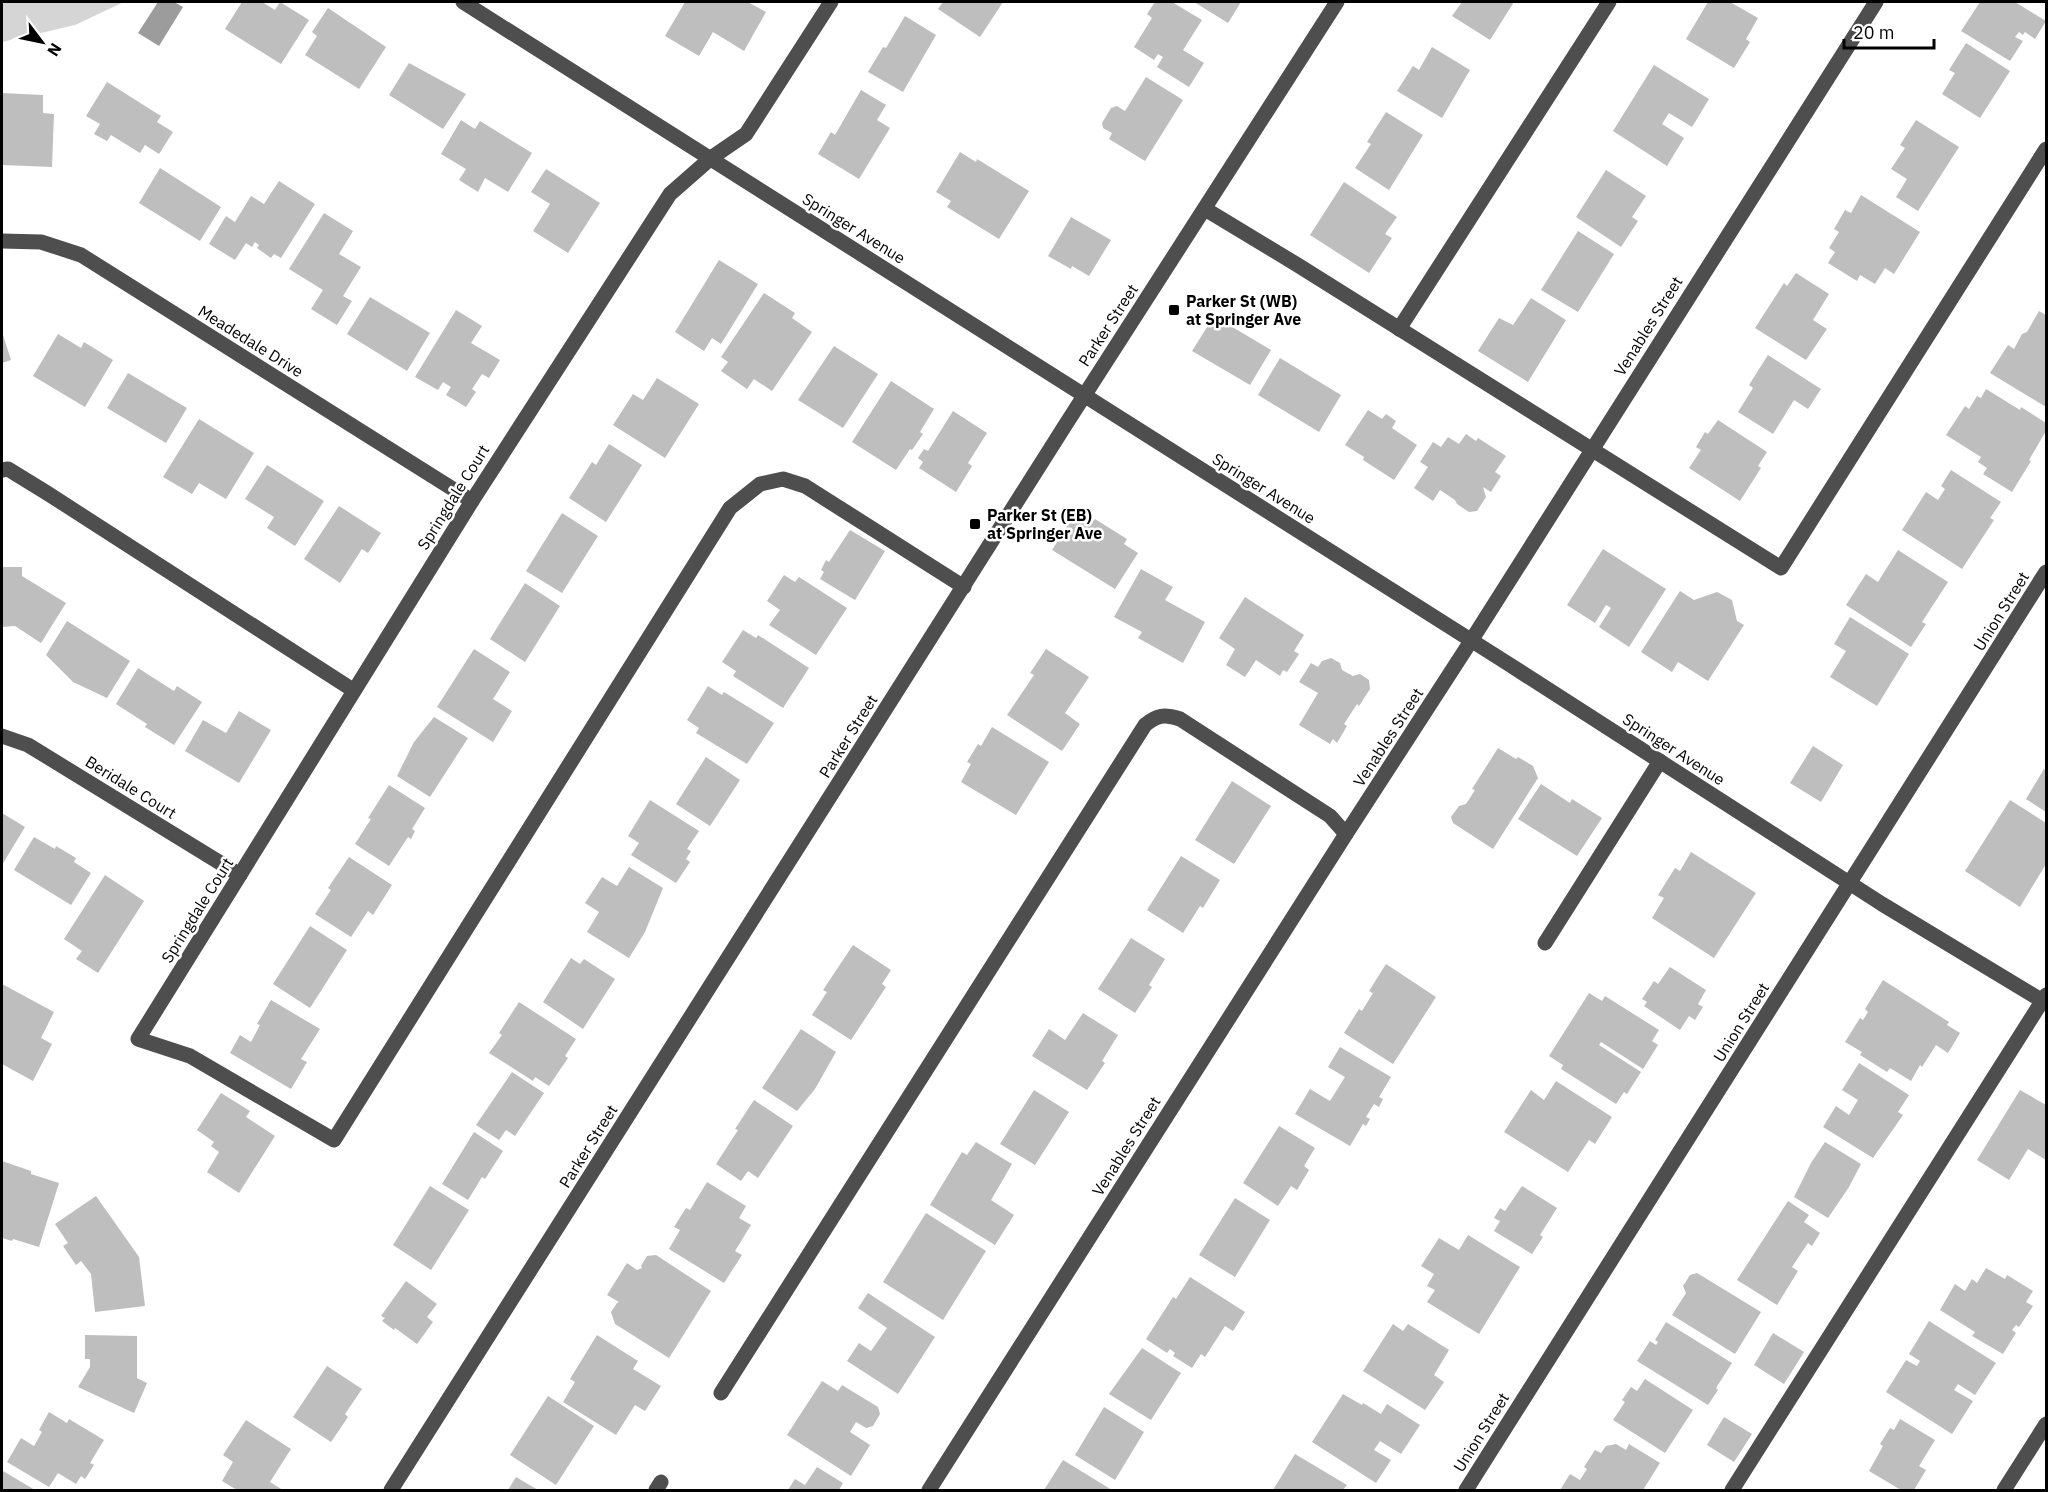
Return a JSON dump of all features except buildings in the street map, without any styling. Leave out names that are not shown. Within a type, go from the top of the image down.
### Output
[{"type":"street","name":"Springer Avenue","points":[[463,2],[1850,883],[2045,999]]},
{"type":"street","name":"Springdale Court","points":[[831,2],[746,134],[711,158],[670,194],[353,690],[138,1039],[190,1056],[334,1140],[730,508],[760,484],[783,479],[805,486],[964,587]]},
{"type":"street","name":"Parker Street","points":[[391,1491],[1337,2]]},
{"type":"street","points":[[1399,329],[1609,2]]},
{"type":"street","name":"Venables Street","points":[[929,1491],[1876,2]]},
{"type":"street","points":[[1205,209],[1781,568],[2046,149]]},
{"type":"street","name":"Meadedale Drive","points":[[2,241],[41,242],[81,255],[472,501]]},
{"type":"street","points":[[2,470],[8,469],[353,690]]},
{"type":"street","name":"Union Street","points":[[1466,1491],[2046,572]]},
{"type":"street","points":[[721,1393],[1145,725],[1155,717],[1167,715],[1179,719],[1330,816],[1346,834]]},
{"type":"street","name":"Beridale Court","points":[[2,736],[28,745],[240,875]]},
{"type":"street","points":[[1545,943],[1660,761]]},
{"type":"street","points":[[1732,1491],[2045,999]]},
{"type":"street","points":[[2004,1491],[2046,1424]]},
{"type":"shaded area","points":[[2,2],[124,2],[75,25],[2,42]]},
{"type":"shaded area","points":[[158,2],[174,2],[183,7],[159,46],[138,33]]},
{"type":"place","name":"Parker St (WB) at Springer Ave","points":[[1174,310]]},
{"type":"place","name":"Parker St (EB) at Springer Ave","points":[[975,524]]}]
